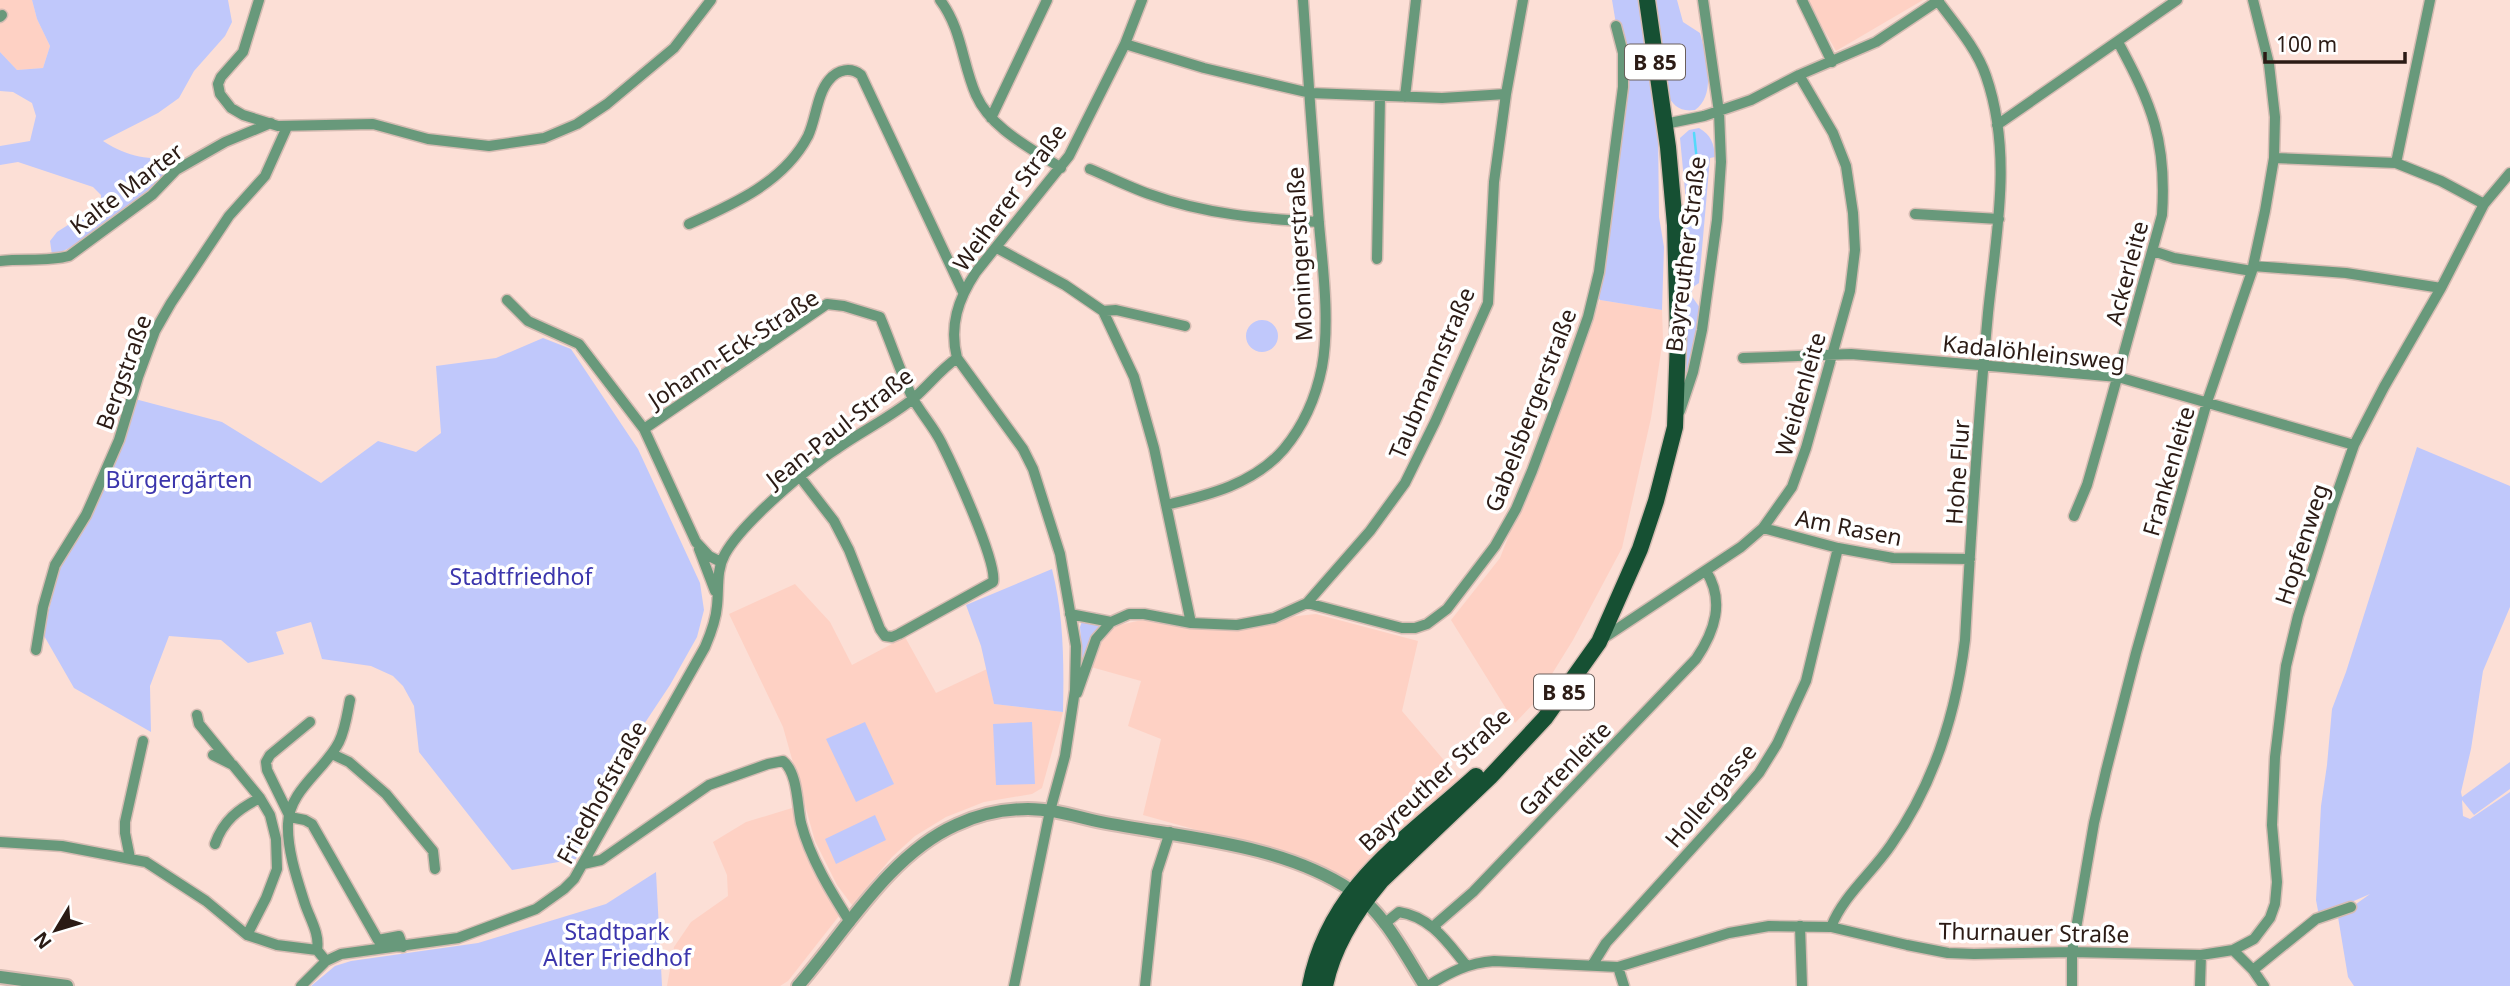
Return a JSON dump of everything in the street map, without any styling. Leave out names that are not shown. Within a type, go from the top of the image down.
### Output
[{"type":"main road","name":"Bayreuther Straße","points":[[1357,896],[1381,881],[1519,748],[1545,718],[1599,642],[1640,549],[1660,489],[1675,427],[1678,337],[1675,225],[1665,124],[1647,0]]},
{"type":"main road","name":"Bayreuther Straße","points":[[1357,896],[1414,829],[1513,740],[1580,652],[1599,620],[1634,541],[1675,392]]},
{"type":"main road","name":"B 85","points":[[1310,986],[1329,928],[1357,896]]},
{"type":"main road","name":"B 85","points":[[1325,986],[1357,896]]},
{"type":"street","points":[[258,0],[243,52],[221,77],[218,85],[220,94],[231,108],[243,115],[279,125],[373,124],[428,139],[489,146],[544,138],[577,124],[638,80],[674,48],[711,0]]},
{"type":"street","points":[[940,0],[950,12],[962,44],[975,94],[991,118],[1008,133],[1060,168]]},
{"type":"street","points":[[950,12],[955,0]]},
{"type":"street","points":[[991,118],[1047,0]]},
{"type":"street","name":"Weiherer Straße","points":[[957,358],[953,344],[954,327],[963,292],[1060,168],[1084,127],[1125,44],[1142,0]]},
{"type":"street","name":"Moningerstraße","points":[[1166,505],[1204,496],[1243,481],[1263,468],[1284,449],[1303,423],[1314,400],[1322,365],[1325,307],[1303,0]]},
{"type":"street","points":[[1405,97],[1416,0]]},
{"type":"street","name":"Taubmannstraße","points":[[1307,603],[1370,531],[1405,482],[1488,303],[1493,183],[1523,0]]},
{"type":"street","name":"Bayreuther Straße","points":[[1675,427],[1693,372],[1702,330],[1717,220],[1721,162],[1719,112],[1703,0]]},
{"type":"street","points":[[1802,0],[1832,62]]},
{"type":"street","points":[[1665,124],[1719,112],[1751,100],[1799,75],[1876,42],[1939,0]]},
{"type":"street","name":"Hohe Flur","points":[[1831,927],[1837,911],[1878,864],[1916,805],[1950,723],[1959,686],[1965,640],[2001,156],[1986,77],[1979,60],[1939,0]]},
{"type":"street","points":[[1997,125],[2177,0]]},
{"type":"street","name":"Frankenleite","points":[[2072,986],[2072,952],[2094,823],[2106,771],[2136,653],[2207,402],[2252,268],[2274,158],[2275,117],[2269,64],[2253,0]]},
{"type":"street","points":[[2396,163],[2430,0]]},
{"type":"street","name":"Gabelsbergerstraße","points":[[1307,603],[1402,628],[1427,624],[1447,609],[1472,578],[1495,546],[1516,509],[1588,317],[1599,272],[1623,87],[1623,53],[1616,26]]},
{"type":"street","name":"Ackerleite","points":[[2074,516],[2087,485],[2162,215],[2164,183],[2159,134],[2136,75],[2118,42]]},
{"type":"street","points":[[1125,44],[1203,68],[1310,93],[1442,98],[1506,94]]},
{"type":"street","points":[[689,224],[735,204],[778,172],[808,136],[828,81],[846,69],[854,69],[861,75],[963,292]]},
{"type":"street","name":"Weidenleite","points":[[1599,642],[1741,547],[1763,528],[1792,487],[1806,448],[1850,291],[1855,250],[1846,166],[1833,133],[1799,75]]},
{"type":"street","points":[[1377,259],[1380,97]]},
{"type":"street","name":"Kalte Marter","points":[[0,261],[26,258],[55,260],[69,256],[152,195],[176,170],[225,142],[279,125]]},
{"type":"street","name":"Bergstraße","points":[[36,650],[43,607],[55,565],[86,515],[99,488],[119,440],[155,331],[229,216],[265,176],[279,125]]},
{"type":"street","points":[[2274,158],[2396,163],[2441,181],[2484,204]]},
{"type":"street","points":[[1090,169],[1150,195],[1196,208],[1257,218],[1319,222]]},
{"type":"street","name":"Hopfenweg","points":[[2233,950],[2261,932],[2275,904],[2277,881],[2272,825],[2275,757],[2286,666],[2298,616],[2354,445],[2484,204],[2510,173]]},
{"type":"street","points":[[1915,214],[1998,219]]},
{"type":"street","points":[[998,248],[1065,285],[1103,311],[1134,377],[1154,448],[1191,623]]},
{"type":"street","points":[[2153,251],[2174,258],[2252,268],[2346,273],[2441,288]]},
{"type":"street","points":[[507,300],[528,321],[579,344],[644,429],[696,542],[718,601]]},
{"type":"street","name":"Johann-Eck-Straße","points":[[644,429],[827,304],[844,306],[880,317],[913,399],[941,442],[957,476],[989,558],[993,582],[900,634],[885,636],[834,521],[800,477]]},
{"type":"street","points":[[1103,311],[1116,310],[1185,326]]},
{"type":"street","name":"Kadalöhleinsweg","points":[[1743,358],[1832,354],[2118,377],[2354,445]]},
{"type":"street","points":[[957,358],[1023,449],[1033,469],[1060,554],[1076,646],[1073,704],[1065,756],[1050,811],[1014,986]]},
{"type":"street","name":"Jean-Paul-Straße","points":[[721,562],[726,551],[747,526],[800,477],[834,450],[913,399],[944,367],[957,358]]},
{"type":"street","name":"Am Rasen","points":[[1763,528],[1838,548],[1892,558],[1970,559]]},
{"type":"street","points":[[696,542],[709,556],[721,562]]},
{"type":"street","name":"Hollergasse","points":[[1593,964],[1606,943],[1759,773],[1777,744],[1806,681],[1838,548]]},
{"type":"street","name":"Friedhofstraße","points":[[301,986],[326,961],[359,950],[458,939],[536,909],[574,879],[705,647],[713,627],[718,601],[721,562]]},
{"type":"street","name":"Gartenleite","points":[[1436,928],[1436,924],[1473,892],[1696,659],[1717,612],[1718,599],[1712,579],[1706,571]]},
{"type":"street","points":[[1073,704],[1096,639],[1111,622],[1129,614],[1212,625],[1256,622],[1284,614],[1307,603]]},
{"type":"street","points":[[1070,614],[1111,622]]},
{"type":"street","points":[[317,950],[319,941],[293,862],[288,824],[291,807],[340,741],[350,701]]},
{"type":"street","points":[[197,715],[199,724],[260,798],[270,815],[276,839],[276,869],[266,898],[247,935]]},
{"type":"street","points":[[289,817],[267,770],[266,762],[270,755],[310,722]]},
{"type":"street","points":[[130,858],[125,822],[127,803],[143,741]]},
{"type":"street","points":[[332,754],[349,762],[386,794],[433,851],[435,869]]},
{"type":"street","points":[[213,755],[233,765]]},
{"type":"street","points":[[583,864],[601,860],[709,785],[783,761],[788,765],[811,851],[850,922]]},
{"type":"street","points":[[215,844],[221,828],[244,806],[260,798]]},
{"type":"street","points":[[798,986],[892,872],[929,841],[955,825],[982,815],[1007,810],[1050,811],[1170,832],[1282,859],[1357,896],[1384,924],[1427,986]]},
{"type":"street","points":[[289,817],[312,824],[378,940],[399,936],[403,947]]},
{"type":"street","points":[[1145,986],[1157,872],[1170,832]]},
{"type":"street","points":[[0,842],[62,846],[146,862],[206,901],[247,935],[277,945],[317,950],[326,961]]},
{"type":"street","points":[[2253,970],[2316,919],[2351,907]]},
{"type":"street","points":[[1384,924],[1399,912],[1411,914],[1436,928],[1466,965]]},
{"type":"street","points":[[1800,926],[1802,986]]},
{"type":"street","name":"Thurnauer Straße","points":[[1427,986],[1466,965],[1494,961],[1618,967],[1749,928],[1831,927],[1948,953],[2201,955],[2233,950]]},
{"type":"street","points":[[2233,950],[2253,970],[2264,986]]},
{"type":"street","points":[[2200,986],[2201,955]]},
{"type":"street","points":[[1618,967],[1624,986]]},
{"type":"street","points":[[0,977],[34,985],[67,986]]},
{"type":"shaded area","points":[[0,0],[32,0],[37,19],[50,46],[43,68],[17,70],[0,52]]},
{"type":"shaded area","points":[[1807,0],[1923,0],[1836,51]]},
{"type":"shaded area","points":[[1600,300],[1662,310],[1663,339],[1651,418],[1622,548],[1573,640],[1534,703],[1515,723],[1451,620],[1500,558]]},
{"type":"shaded area","points":[[795,584],[830,622],[852,665],[905,637],[936,693],[987,669],[994,704],[1063,712],[1042,788],[1032,794],[984,802],[946,817],[915,836],[892,857],[852,905],[837,885],[815,841],[783,727],[729,614]]},
{"type":"shaded area","points":[[1316,614],[1418,641],[1402,711],[1460,779],[1354,882],[1293,857],[1143,815],[1161,739],[1128,726],[1141,681],[1091,667],[1104,633],[1119,625],[1142,620],[1198,628],[1252,628],[1288,617]]},
{"type":"shaded area","points":[[792,808],[809,863],[839,916],[788,981],[780,986],[667,986],[674,947],[691,922],[728,896],[727,875],[713,842],[746,822]]},
{"type":"green space","points":[[32,0],[228,0],[232,22],[225,36],[194,71],[179,98],[158,113],[103,141],[133,155],[186,159],[101,228],[66,250],[52,255],[50,241],[57,232],[101,204],[101,195],[93,187],[18,162],[0,165],[0,146],[30,141],[36,116],[32,103],[13,92],[0,91],[0,52],[17,70],[43,68],[50,46],[37,19]]},
{"type":"green space","points":[[1612,0],[1647,0],[1658,129],[1659,217],[1664,247],[1662,310],[1600,300],[1594,291],[1624,72]]},
{"type":"green space","points":[[1653,0],[1677,0],[1683,22],[1700,33],[1707,63],[1708,85],[1702,103],[1695,110],[1678,107],[1666,93]]},
{"type":"green space","points":[[1699,128],[1711,140],[1715,157],[1710,158],[1699,283],[1693,287],[1691,295],[1700,308],[1698,334],[1689,372],[1686,374],[1682,232],[1687,212],[1680,138],[1689,130]]},
{"type":"green space","points":[[1262,320],[1273,325],[1278,336],[1273,347],[1262,352],[1251,347],[1246,336],[1251,325]]},
{"type":"green space","name":"Stadtfriedhof","points":[[543,338],[571,349],[638,449],[700,583],[704,610],[697,637],[670,685],[613,771],[585,831],[576,859],[512,870],[419,752],[414,706],[403,686],[393,676],[371,666],[322,659],[311,622],[276,632],[284,654],[248,663],[221,640],[169,636],[150,686],[151,732],[74,688],[43,634],[60,565],[100,499],[135,399],[222,422],[321,483],[378,441],[416,452],[441,433],[436,366],[496,358]]},
{"type":"green space","points":[[2417,447],[2510,486],[2510,607],[2483,671],[2471,749],[2461,792],[2462,797],[2510,762],[2510,789],[2474,815],[2462,800],[2463,816],[2470,819],[2510,792],[2510,986],[2354,986],[2348,977],[2338,917],[2370,894],[2319,916],[2316,900],[2321,806],[2332,709]]},
{"type":"green space","points":[[1052,569],[1061,622],[1063,712],[994,704],[981,646],[966,605]]},
{"type":"green space","points":[[1082,621],[1102,623],[1083,667],[1080,627]]},
{"type":"green space","points":[[865,722],[894,784],[856,802],[826,739]]},
{"type":"green space","points":[[1032,722],[1035,784],[996,785],[993,724]]},
{"type":"green space","points":[[875,815],[886,840],[836,864],[825,839]]},
{"type":"green space","name":"Stadtpark Alter Friedhof","points":[[656,872],[662,986],[311,986],[335,966],[351,961],[478,943],[606,904]]},
{"type":"waterway","points":[[1694,133],[1699,181],[1698,211]]},
{"type":"park label","name":"Bürgergärten","points":[[179,479]]}]
